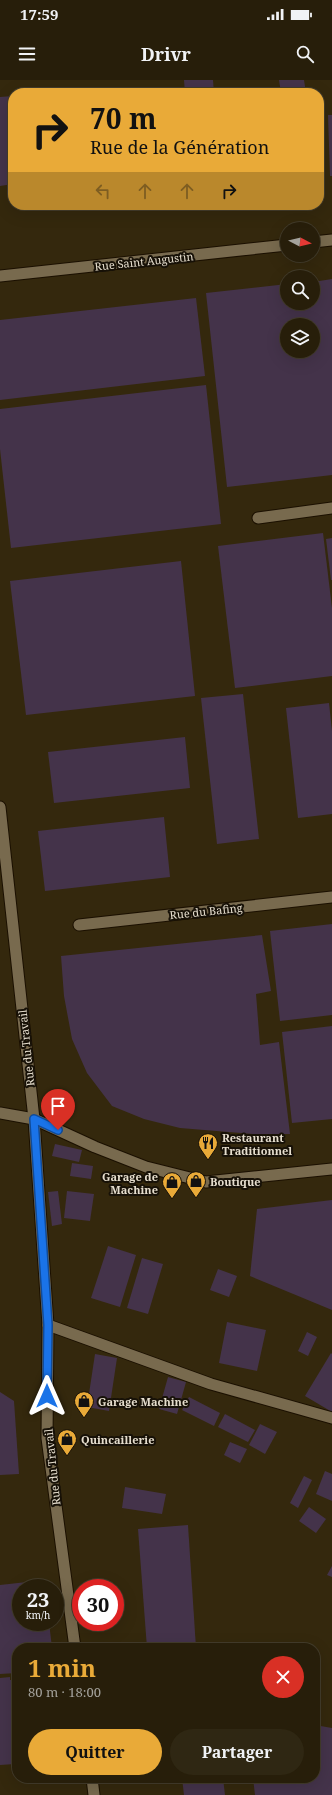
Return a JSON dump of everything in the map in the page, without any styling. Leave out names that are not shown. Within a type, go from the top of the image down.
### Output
[{"type":"street","points":[[320,241],[332,240]]},
{"type":"street","name":"Rue Saint Augustin","points":[[0,276],[280,246]]},
{"type":"street","points":[[258,518],[332,508]]},
{"type":"street","name":"Rue du Travail","points":[[0,807],[34,1119],[48,1325],[47,1438],[74,1643]]},
{"type":"street","name":"Rue du Bafing","points":[[79,925],[332,897]]},
{"type":"street","points":[[0,1113],[34,1119],[95,1147],[146,1167],[206,1182],[332,1169]]},
{"type":"street","points":[[48,1325],[211,1384],[332,1418]]},
{"type":"street","points":[[93,1783],[94,1795]]},
{"type":"building","points":[[184,80],[213,80],[214,88],[185,88]]},
{"type":"building","points":[[279,80],[304,80],[305,88],[280,88]]},
{"type":"building","points":[[8,96],[8,185],[0,186],[0,97]]},
{"type":"building","points":[[328,115],[332,115],[332,176],[330,176]]},
{"type":"building","points":[[332,279],[332,475],[227,487],[206,293],[280,285],[280,310],[320,310],[320,281]]},
{"type":"building","points":[[196,298],[205,376],[0,400],[0,320]]},
{"type":"building","points":[[206,385],[221,524],[11,548],[0,449],[0,409]]},
{"type":"building","points":[[323,533],[332,608],[332,676],[235,688],[218,546]]},
{"type":"building","points":[[332,538],[332,580],[331,580],[326,539]]},
{"type":"building","points":[[181,561],[195,696],[26,715],[10,581]]},
{"type":"building","points":[[243,694],[259,839],[217,844],[201,698]]},
{"type":"building","points":[[329,703],[332,731],[332,814],[298,818],[286,708]]},
{"type":"building","points":[[185,737],[190,788],[54,803],[48,752]]},
{"type":"building","points":[[164,817],[170,877],[45,891],[38,831]]},
{"type":"building","points":[[332,924],[332,1015],[280,1021],[270,931]]},
{"type":"building","points":[[262,935],[271,991],[256,994],[260,1045],[279,1042],[290,1134],[253,1134],[180,1128],[144,1119],[112,1106],[87,1073],[72,1039],[64,996],[61,956]]},
{"type":"building","points":[[332,1026],[332,1119],[292,1123],[282,1032]]},
{"type":"building","points":[[55,1144],[82,1150],[79,1162],[52,1156]]},
{"type":"building","points":[[72,1163],[93,1166],[91,1179],[70,1176]]},
{"type":"building","points":[[58,1191],[62,1224],[52,1226],[48,1192]]},
{"type":"building","points":[[67,1191],[94,1194],[90,1221],[64,1218]]},
{"type":"building","points":[[332,1200],[332,1310],[250,1276],[257,1209]]},
{"type":"building","points":[[108,1246],[136,1255],[120,1307],[91,1298]]},
{"type":"building","points":[[142,1258],[163,1264],[148,1314],[127,1308]]},
{"type":"building","points":[[218,1269],[237,1276],[229,1297],[210,1290]]},
{"type":"building","points":[[227,1322],[266,1330],[257,1371],[219,1363]]},
{"type":"building","points":[[307,1332],[317,1337],[308,1356],[298,1351]]},
{"type":"building","points":[[331,1353],[332,1354],[332,1412],[305,1396]]},
{"type":"building","points":[[95,1354],[117,1358],[109,1411],[87,1407]]},
{"type":"building","points":[[168,1377],[186,1382],[177,1414],[159,1409]]},
{"type":"building","points":[[0,1392],[14,1401],[19,1474],[0,1475]]},
{"type":"building","points":[[189,1397],[220,1413],[214,1426],[182,1410]]},
{"type":"building","points":[[225,1414],[255,1430],[248,1442],[218,1427]]},
{"type":"building","points":[[260,1424],[277,1432],[265,1454],[249,1445]]},
{"type":"building","points":[[230,1442],[247,1449],[240,1463],[224,1455]]},
{"type":"building","points":[[325,1471],[332,1474],[332,1501],[316,1494]]},
{"type":"building","points":[[304,1476],[312,1480],[298,1508],[290,1503]]},
{"type":"building","points":[[125,1487],[166,1494],[162,1514],[122,1508]]},
{"type":"building","points":[[309,1507],[326,1519],[316,1533],[299,1521]]},
{"type":"building","points":[[188,1525],[196,1643],[147,1643],[138,1529]]},
{"type":"building","points":[[332,1566],[332,1577],[327,1575]]},
{"type":"building","points":[[12,1584],[12,1631],[50,1631],[51,1643],[12,1643],[12,1673],[0,1674],[0,1585]]},
{"type":"building","points":[[10,1677],[10,1680],[12,1680],[12,1764],[0,1765],[0,1678]]},
{"type":"building","points":[[320,1726],[332,1728],[332,1795],[255,1795],[254,1783],[320,1783]]},
{"type":"building","points":[[183,1783],[224,1783],[225,1795],[184,1795]]},
{"type":"place","name":"Restaurant Traditionnel","points":[[208,1160]]},
{"type":"place","name":"Boutique","points":[[196,1198]]},
{"type":"place","name":"Garage de Machine","points":[[172,1199]]},
{"type":"place","name":"Garage Machine","points":[[84,1418]]},
{"type":"place","name":"Quincaillerie","points":[[67,1456]]},
{"type":"route","points":[[47,1396],[48,1325],[34,1119],[58,1130]]}]
